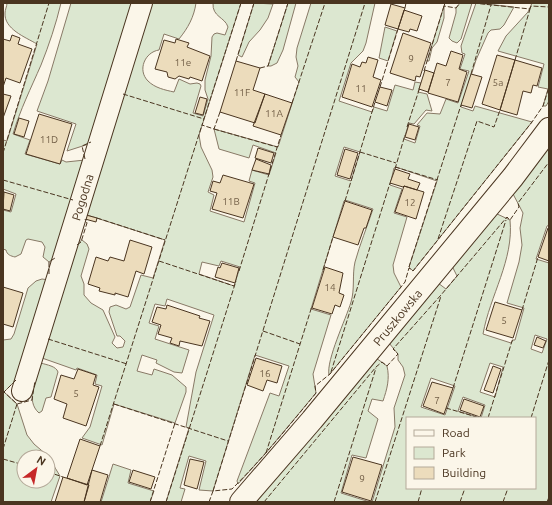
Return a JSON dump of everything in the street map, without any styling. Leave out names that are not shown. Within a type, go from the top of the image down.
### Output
[{"type":"street","name":"Pogodna","points":[[22,390],[142,3]]},
{"type":"street","name":"Pruszkowska","points":[[241,502],[312,420],[512,177],[549,129]]},
{"type":"green space","points":[[7,3],[61,3],[47,50],[22,108],[13,134],[30,140],[25,154],[60,164],[62,160],[66,162],[85,160],[55,258],[49,262],[43,257],[45,247],[42,242],[28,239],[26,240],[21,254],[15,257],[9,255],[6,250],[3,249],[3,210],[11,212],[16,194],[3,189],[3,140],[7,141],[37,44],[16,32],[8,24],[5,13]]},
{"type":"green space","points":[[71,3],[136,3],[92,143],[67,151],[76,124],[37,111],[48,81]]},
{"type":"green space","points":[[148,3],[196,3],[192,18],[179,39],[164,34],[159,50],[154,51],[146,58],[143,72],[148,81],[154,85],[174,92],[179,79],[190,84],[200,84],[201,86],[193,113],[203,116],[208,99],[205,90],[205,80],[211,56],[212,37],[217,33],[225,35],[228,27],[214,11],[213,3],[241,3],[199,135],[201,147],[212,170],[213,177],[208,192],[214,195],[210,211],[244,222],[255,183],[249,181],[252,170],[269,175],[276,153],[253,145],[249,158],[219,149],[214,129],[278,147],[299,82],[295,77],[298,66],[296,57],[297,48],[311,3],[375,3],[366,43],[363,51],[351,63],[339,101],[372,112],[374,107],[387,111],[395,85],[413,90],[415,82],[421,83],[418,92],[427,94],[432,111],[426,110],[414,124],[409,123],[404,139],[415,143],[420,126],[417,125],[427,113],[440,114],[446,99],[458,103],[469,71],[460,69],[465,54],[462,53],[461,46],[476,3],[514,7],[504,25],[500,29],[491,30],[488,33],[476,60],[461,107],[473,111],[475,106],[532,122],[413,271],[409,267],[437,181],[396,167],[394,168],[390,185],[402,189],[394,213],[407,217],[393,265],[394,273],[401,287],[329,375],[330,360],[352,297],[355,262],[373,209],[345,200],[344,201],[311,309],[331,315],[313,374],[316,393],[238,484],[237,481],[270,393],[279,396],[289,366],[255,355],[213,491],[199,490],[206,461],[189,456],[180,488],[185,489],[181,502],[166,502],[189,428],[186,427],[196,372],[214,315],[167,299],[165,306],[155,304],[149,323],[159,326],[155,339],[189,350],[182,373],[174,372],[156,363],[157,360],[142,355],[137,371],[152,375],[154,369],[172,375],[186,387],[186,392],[175,423],[114,404],[102,445],[82,438],[90,427],[102,386],[95,384],[97,375],[77,368],[76,370],[42,358],[77,244],[82,240],[87,244],[89,249],[81,276],[84,284],[84,295],[91,303],[103,310],[115,337],[112,343],[117,348],[123,347],[125,341],[120,336],[117,336],[109,312],[110,307],[116,305],[126,309],[130,307],[141,275],[153,278],[165,240],[84,214]],"holes":[[[344,147],[360,152],[351,181],[335,176]],[[221,261],[240,267],[234,286],[199,274],[202,262],[219,266]]]},
{"type":"green space","points":[[254,3],[273,4],[268,18],[249,42],[242,57],[238,55]]},
{"type":"green space","points":[[288,3],[296,3],[283,50],[277,63],[268,66]]},
{"type":"green space","points":[[460,3],[472,3],[461,39],[457,43],[449,38],[456,8]]},
{"type":"green space","points":[[532,3],[549,3],[549,101],[546,106],[543,106],[548,89],[538,87],[544,64],[498,51],[506,36],[528,12]]},
{"type":"green space","points":[[444,6],[444,18],[437,42],[432,48],[429,61],[427,61]]},
{"type":"green space","points":[[385,27],[397,31],[388,61],[379,58]]},
{"type":"green space","points":[[549,146],[549,225],[547,226],[536,259],[549,263],[549,502],[372,502],[395,427],[394,408],[405,375],[403,367],[398,360],[398,354],[389,343],[438,283],[446,289],[457,276],[452,266],[495,213],[510,220],[510,235],[505,263],[486,320],[483,334],[511,343],[515,340],[524,308],[507,303],[519,262],[522,245],[520,228],[523,213],[512,192]],"holes":[[[535,335],[547,339],[542,353],[531,349]],[[490,363],[503,367],[495,397],[480,392]],[[431,378],[455,386],[445,415],[421,407]]]},
{"type":"green space","points":[[42,279],[49,280],[18,378],[4,392],[17,404],[27,435],[40,449],[16,449],[16,489],[56,489],[51,502],[3,502],[3,340],[11,339],[14,334],[28,288],[36,281]]},
{"type":"green space","points":[[376,358],[387,366],[388,384],[386,392],[383,401],[372,399],[368,411],[378,419],[366,458],[352,455],[341,493],[370,502],[254,502]]},
{"type":"green space","points":[[41,363],[53,367],[58,372],[51,397],[46,398],[42,411],[39,413],[35,408],[32,396],[34,382]]},
{"type":"green space","points":[[113,464],[131,470],[128,483],[154,491],[150,502],[101,502]]},
{"type":"green space","points":[[56,469],[60,476],[56,488]]},
{"type":"building","points":[[391,4],[405,8],[398,29],[385,25]]},
{"type":"building","points":[[404,10],[422,16],[417,31],[410,29],[409,32],[398,29]]},
{"type":"building","points":[[403,33],[431,43],[420,77],[416,76],[415,81],[390,73]]},
{"type":"building","points":[[12,35],[20,38],[18,44],[32,49],[20,83],[6,78],[3,87],[3,39],[10,41]]},
{"type":"building","points":[[176,39],[189,43],[187,47],[210,56],[202,81],[190,77],[189,79],[179,76],[175,79],[168,77],[167,72],[155,69],[164,40],[175,43]]},
{"type":"building","points":[[451,51],[463,55],[459,69],[467,72],[458,102],[428,93],[437,63],[446,66]]},
{"type":"building","points":[[497,55],[515,60],[500,110],[482,104]]},
{"type":"building","points":[[368,57],[378,60],[373,77],[381,80],[372,107],[342,97],[352,64],[360,67],[362,62],[366,63]]},
{"type":"building","points":[[515,60],[542,68],[537,86],[533,85],[531,93],[523,91],[517,115],[500,110]]},
{"type":"building","points":[[236,61],[260,68],[253,90],[265,94],[255,123],[220,112]]},
{"type":"building","points":[[425,70],[434,73],[428,92],[419,89]]},
{"type":"building","points":[[471,74],[482,77],[472,108],[461,105]]},
{"type":"building","points":[[380,87],[392,90],[387,106],[375,102]]},
{"type":"building","points":[[3,94],[11,96],[3,118]]},
{"type":"building","points":[[265,94],[292,103],[281,135],[253,126]]},
{"type":"building","points":[[200,97],[207,99],[203,115],[195,113]]},
{"type":"building","points":[[39,114],[72,124],[60,164],[26,154]]},
{"type":"building","points":[[19,118],[29,121],[24,137],[14,134]]},
{"type":"building","points":[[409,124],[419,127],[415,140],[405,137]]},
{"type":"building","points":[[258,148],[274,153],[271,163],[255,158]]},
{"type":"building","points":[[345,149],[358,153],[350,179],[337,175]]},
{"type":"building","points":[[256,159],[271,165],[269,174],[252,170]]},
{"type":"building","points":[[395,169],[410,174],[408,179],[420,183],[417,190],[390,183]]},
{"type":"building","points":[[223,175],[254,184],[243,218],[212,209],[217,193],[210,191],[213,181],[220,183]]},
{"type":"building","points":[[404,186],[424,192],[416,219],[395,212]]},
{"type":"building","points":[[4,192],[14,195],[10,211],[3,209]]},
{"type":"building","points":[[345,201],[372,210],[358,245],[333,237]]},
{"type":"building","points":[[86,215],[97,218],[96,222],[85,219]]},
{"type":"building","points":[[549,228],[549,261],[538,257]]},
{"type":"building","points":[[130,240],[152,247],[144,274],[136,271],[128,297],[115,293],[115,295],[99,291],[100,288],[88,284],[96,257],[108,261],[110,257],[124,261]]},
{"type":"building","points":[[222,263],[239,268],[235,283],[215,277],[218,267],[220,268]]},
{"type":"building","points":[[325,267],[343,273],[339,293],[344,295],[340,307],[335,305],[332,314],[312,308]]},
{"type":"building","points":[[3,287],[23,293],[13,327],[3,324]]},
{"type":"building","points":[[495,302],[522,310],[513,338],[486,330]]},
{"type":"building","points":[[167,305],[210,321],[202,346],[180,341],[179,346],[170,343],[172,338],[158,334],[161,325],[152,322],[157,307],[166,309]]},
{"type":"building","points":[[537,337],[546,341],[543,348],[534,345]]},
{"type":"building","points":[[256,358],[282,366],[277,383],[267,380],[263,391],[247,385]]},
{"type":"building","points":[[493,366],[501,369],[493,393],[484,390]]},
{"type":"building","points":[[78,369],[96,375],[93,385],[99,387],[86,426],[63,418],[67,404],[54,399],[61,375],[74,379]]},
{"type":"building","points":[[432,382],[453,388],[444,414],[423,406]]},
{"type":"building","points":[[464,399],[484,406],[480,417],[460,410]]},
{"type":"building","points":[[80,439],[100,446],[87,485],[67,478]]},
{"type":"building","points":[[353,457],[382,465],[371,501],[342,492]]},
{"type":"building","points":[[190,459],[204,462],[197,489],[184,485]]},
{"type":"building","points":[[92,470],[108,475],[100,502],[84,502]]},
{"type":"building","points":[[133,470],[155,477],[151,489],[129,482]]},
{"type":"building","points":[[63,477],[89,485],[84,502],[55,502]]},
{"type":"fence","points":[[3,153],[49,3]]},
{"type":"fence","points":[[220,112],[214,129],[202,125],[241,3]]},
{"type":"fence","points":[[236,61],[254,3]]},
{"type":"fence","points":[[260,68],[268,66],[288,3]]},
{"type":"fence","points":[[292,103],[325,3]]},
{"type":"fence","points":[[213,491],[365,3]]},
{"type":"fence","points":[[405,8],[406,3]]},
{"type":"fence","points":[[445,3],[444,6],[456,8],[460,3]]},
{"type":"fence","points":[[473,3],[530,9],[531,6],[549,7]]},
{"type":"fence","points":[[471,74],[491,5]]},
{"type":"fence","points":[[424,71],[444,6]]},
{"type":"fence","points":[[515,60],[530,9]]},
{"type":"fence","points":[[380,87],[398,29]]},
{"type":"fence","points":[[407,127],[420,87]]},
{"type":"fence","points":[[209,502],[213,491],[232,489],[243,478],[316,393],[315,386],[330,374],[405,282],[409,268],[413,271],[532,122],[543,106],[549,87]]},
{"type":"fence","points":[[123,94],[204,119]]},
{"type":"fence","points":[[345,201],[375,102]]},
{"type":"fence","points":[[409,267],[461,105]]},
{"type":"fence","points":[[438,239],[477,121],[494,127],[500,110]]},
{"type":"fence","points":[[100,446],[202,125]]},
{"type":"fence","points":[[214,129],[277,147]]},
{"type":"fence","points":[[239,271],[281,135]]},
{"type":"fence","points":[[395,169],[405,135]]},
{"type":"fence","points":[[85,159],[82,146],[91,142]]},
{"type":"fence","points":[[360,152],[396,163]]},
{"type":"fence","points":[[264,502],[376,367],[382,362],[387,366],[398,354],[393,349],[507,217],[510,220],[519,207],[518,203],[549,162]]},
{"type":"fence","points":[[395,167],[438,180]]},
{"type":"fence","points":[[3,180],[73,200]]},
{"type":"fence","points":[[331,372],[390,183]]},
{"type":"fence","points":[[97,218],[165,240]]},
{"type":"fence","points":[[77,245],[81,242],[87,223],[85,219]]},
{"type":"fence","points":[[453,388],[506,220]]},
{"type":"fence","points":[[323,270],[333,237]]},
{"type":"fence","points":[[522,310],[538,257]]},
{"type":"fence","points":[[49,274],[49,262],[55,258]]},
{"type":"fence","points":[[159,261],[234,286]]},
{"type":"fence","points":[[166,502],[236,281]]},
{"type":"fence","points":[[375,502],[441,296]]},
{"type":"fence","points":[[266,453],[312,306]]},
{"type":"fence","points":[[263,331],[300,344]]},
{"type":"fence","points":[[488,417],[513,338]]},
{"type":"fence","points":[[48,339],[127,364]]},
{"type":"fence","points":[[531,417],[549,360]]},
{"type":"fence","points":[[334,502],[376,368]]},
{"type":"fence","points":[[16,380],[4,392],[17,404],[32,400],[35,381]]},
{"type":"fence","points":[[3,449],[17,404]]},
{"type":"fence","points":[[114,404],[228,441]]},
{"type":"fence","points":[[446,408],[477,417]]},
{"type":"fence","points":[[150,502],[175,423]]},
{"type":"fence","points":[[3,459],[16,463]]},
{"type":"fence","points":[[56,475],[63,477]]},
{"type":"fence","points":[[418,502],[422,489]]},
{"type":"fence","points":[[460,502],[465,489]]},
{"type":"fence","points":[[503,502],[508,489]]},
{"type":"fence","points":[[547,502],[549,497]]}]
